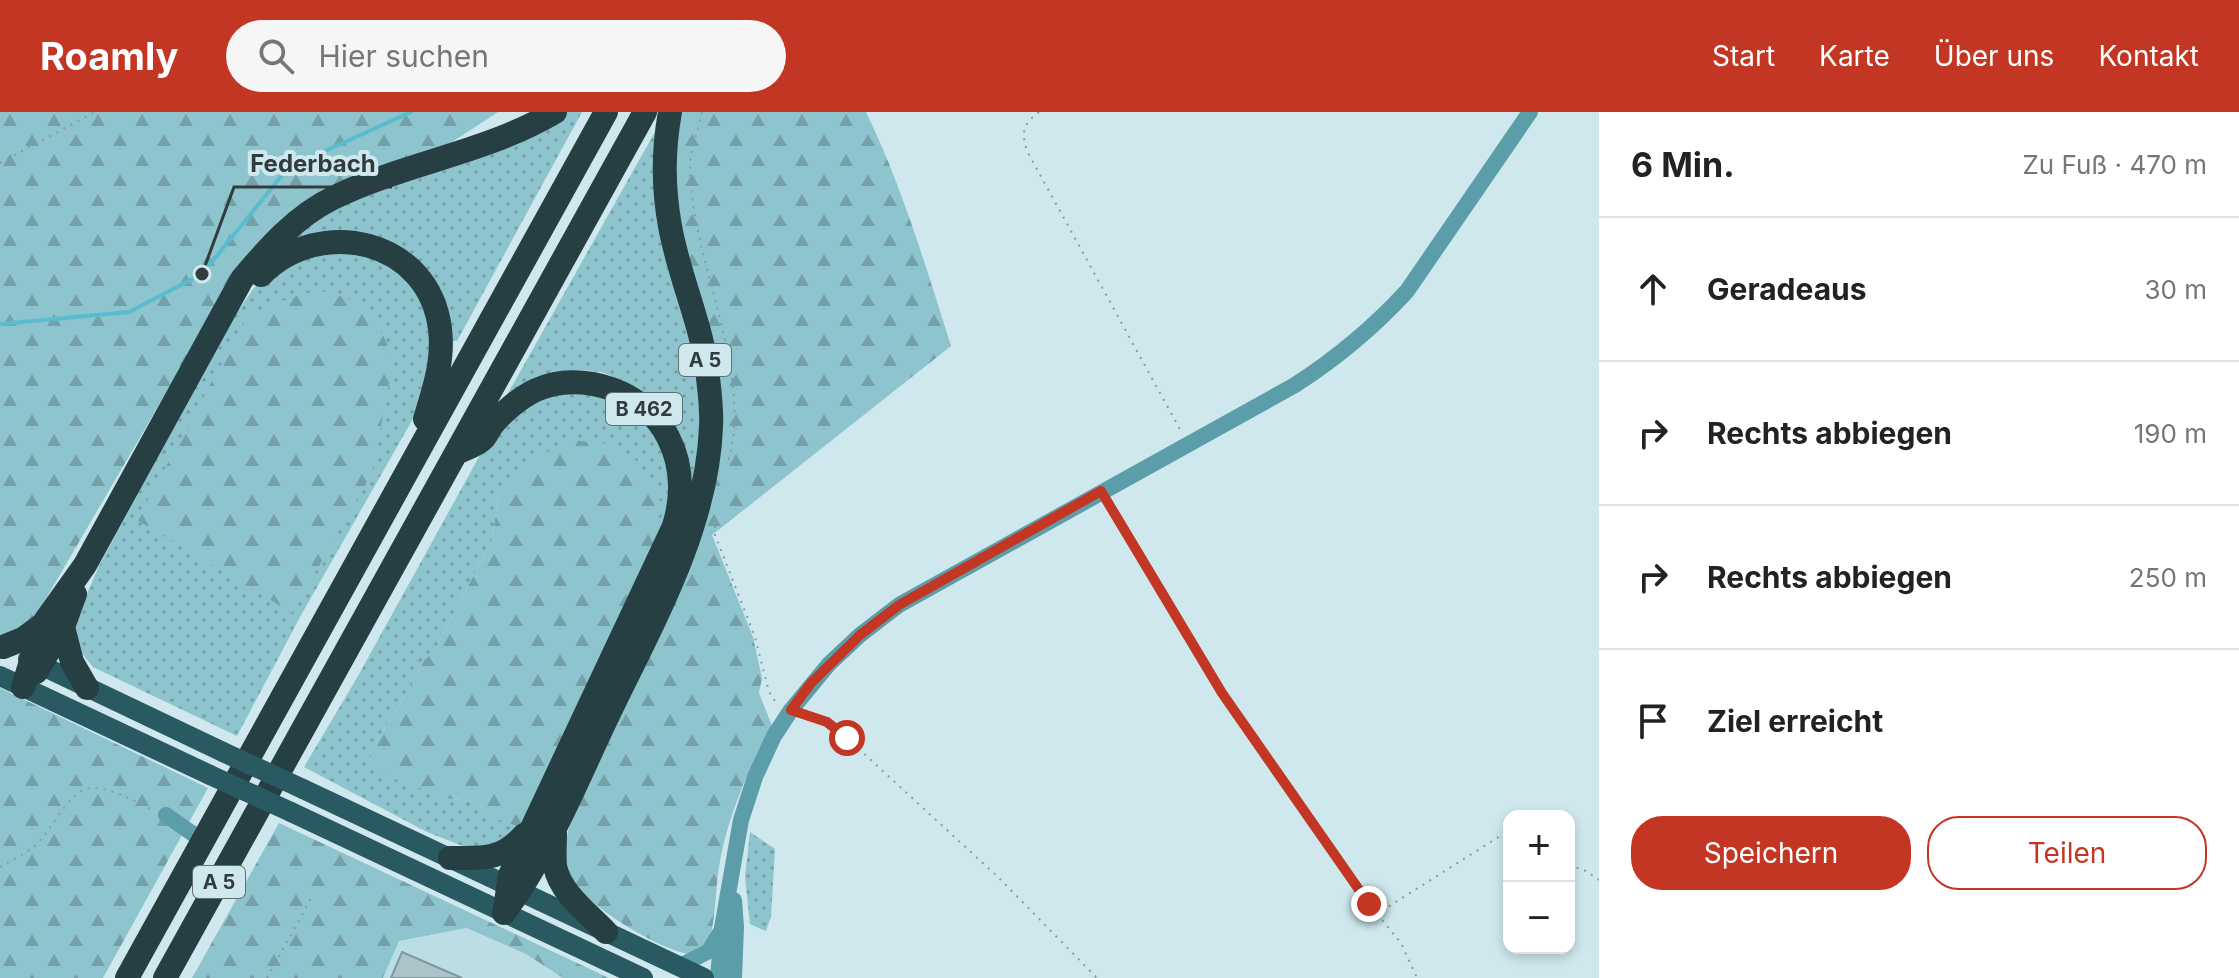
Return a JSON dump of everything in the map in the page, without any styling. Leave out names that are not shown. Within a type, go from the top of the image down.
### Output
[{"type":"highway","points":[[216,329],[242,279],[267,250],[299,220],[331,199],[501,138],[555,112]]},
{"type":"highway","name":"A 5","points":[[127,978],[606,112]]},
{"type":"highway","name":"A 5","points":[[165,978],[645,112]]},
{"type":"highway","name":"A 5","points":[[514,889],[529,879],[546,825],[660,605],[690,532],[705,476],[711,426],[708,375],[701,338],[670,228],[665,191],[665,151],[670,112]]},
{"type":"highway","name":"A 5","points":[[216,329],[247,289],[269,267],[288,254],[315,243],[344,241],[369,245],[410,268],[425,285],[434,305],[440,327],[441,356],[410,466]]},
{"type":"highway","name":"B 462","points":[[35,663],[85,565],[216,329]]},
{"type":"highway","name":"B 462","points":[[450,858],[493,857],[507,852],[546,825],[674,526],[682,489],[668,436],[652,415],[605,386],[584,382],[561,383],[536,390],[509,408],[482,440],[456,453]]},
{"type":"highway","points":[[53,626],[87,688]]},
{"type":"highway","name":"B 462","points":[[2,646],[53,626]]},
{"type":"highway","points":[[23,687],[35,663]]},
{"type":"highway","name":"A 5","points":[[546,825],[559,879],[606,932]]},
{"type":"highway","points":[[504,913],[514,889]]},
{"type":"main road","name":"B 462","points":[[2,646],[704,978]]},
{"type":"main road","points":[[0,676],[643,978]]},
{"type":"street","points":[[718,978],[722,928],[741,820],[755,777],[774,736],[811,683],[860,635],[899,605],[1329,363],[1385,315],[1424,268],[1530,112]]},
{"type":"street","points":[[166,815],[203,841]]},
{"type":"street","points":[[732,878],[736,927],[734,978]]},
{"type":"street","points":[[680,966],[709,951],[722,928]]},
{"type":"path","points":[[0,163],[95,112]]},
{"type":"path","points":[[1039,112],[1026,122],[1022,135],[1027,151],[1188,444]]},
{"type":"path","points":[[1101,491],[1222,693],[1372,908],[1401,943],[1417,978]]},
{"type":"path","points":[[715,535],[755,637],[769,692],[777,703],[820,718],[847,738],[998,877],[1097,978]]},
{"type":"path","points":[[0,867],[34,847],[59,819],[70,799],[86,789],[110,791],[166,815]]},
{"type":"path","points":[[1372,908],[1388,907],[1503,836]]},
{"type":"path","points":[[1575,867],[1599,880]]},
{"type":"path","points":[[267,978],[313,895]]},
{"type":"shaded area","points":[[465,928],[526,954],[563,978],[383,978],[399,941]]},
{"type":"green space","points":[[0,112],[498,112],[440,150],[359,179],[236,273],[34,619],[9,637],[0,635]]},
{"type":"green space","points":[[568,112],[582,112],[457,341],[449,341],[387,244],[278,251],[323,211],[560,118]]},
{"type":"green space","points":[[678,112],[866,112],[902,198],[951,346],[712,535],[753,637],[762,678],[759,693],[772,726],[747,777],[727,830],[709,942],[688,954],[642,935],[593,902],[572,879],[565,852],[570,824],[712,478],[675,218]]},
{"type":"green space","points":[[660,123],[704,420],[693,484],[690,466],[649,398],[624,381],[601,372],[582,370],[558,373],[507,395]]},
{"type":"green space","points":[[359,249],[397,268],[422,297],[434,329],[426,396],[300,617],[237,736],[93,667],[80,651],[73,633],[75,621],[99,566],[227,328],[253,289],[283,262]]},
{"type":"green space","points":[[318,290],[347,298],[375,319],[388,346],[392,368],[372,473],[292,613],[137,520],[248,315]]},
{"type":"green space","points":[[570,388],[634,408],[671,456],[673,502],[538,798],[508,842],[479,850],[427,832],[304,767],[490,437],[518,408]],"holes":[[[498,499],[497,819],[476,802],[445,798],[370,753],[422,664],[434,652],[492,540]]]},
{"type":"green space","points":[[569,440],[611,444],[638,462],[661,502],[655,550],[520,827],[497,819],[476,802],[445,798],[376,772],[370,753],[422,664],[434,652],[492,540],[498,499],[532,461]]},
{"type":"green space","points":[[0,688],[208,788],[103,978],[0,978]]},
{"type":"green space","points":[[279,823],[609,978],[563,978],[526,954],[466,928],[399,941],[383,978],[192,978]]},
{"type":"green space","points":[[750,832],[775,849],[771,917],[766,931],[750,924],[745,877]]},
{"type":"building","points":[[402,952],[439,968],[462,978],[391,978]]},
{"type":"waterway","points":[[0,324],[129,312],[202,274],[288,168],[411,112]]},
{"type":"place","name":"Federbach","points":[[202,274]]},
{"type":"route","points":[[847,738],[827,722],[791,710],[811,683],[860,635],[899,605],[1101,491],[1222,693],[1369,904]]}]
